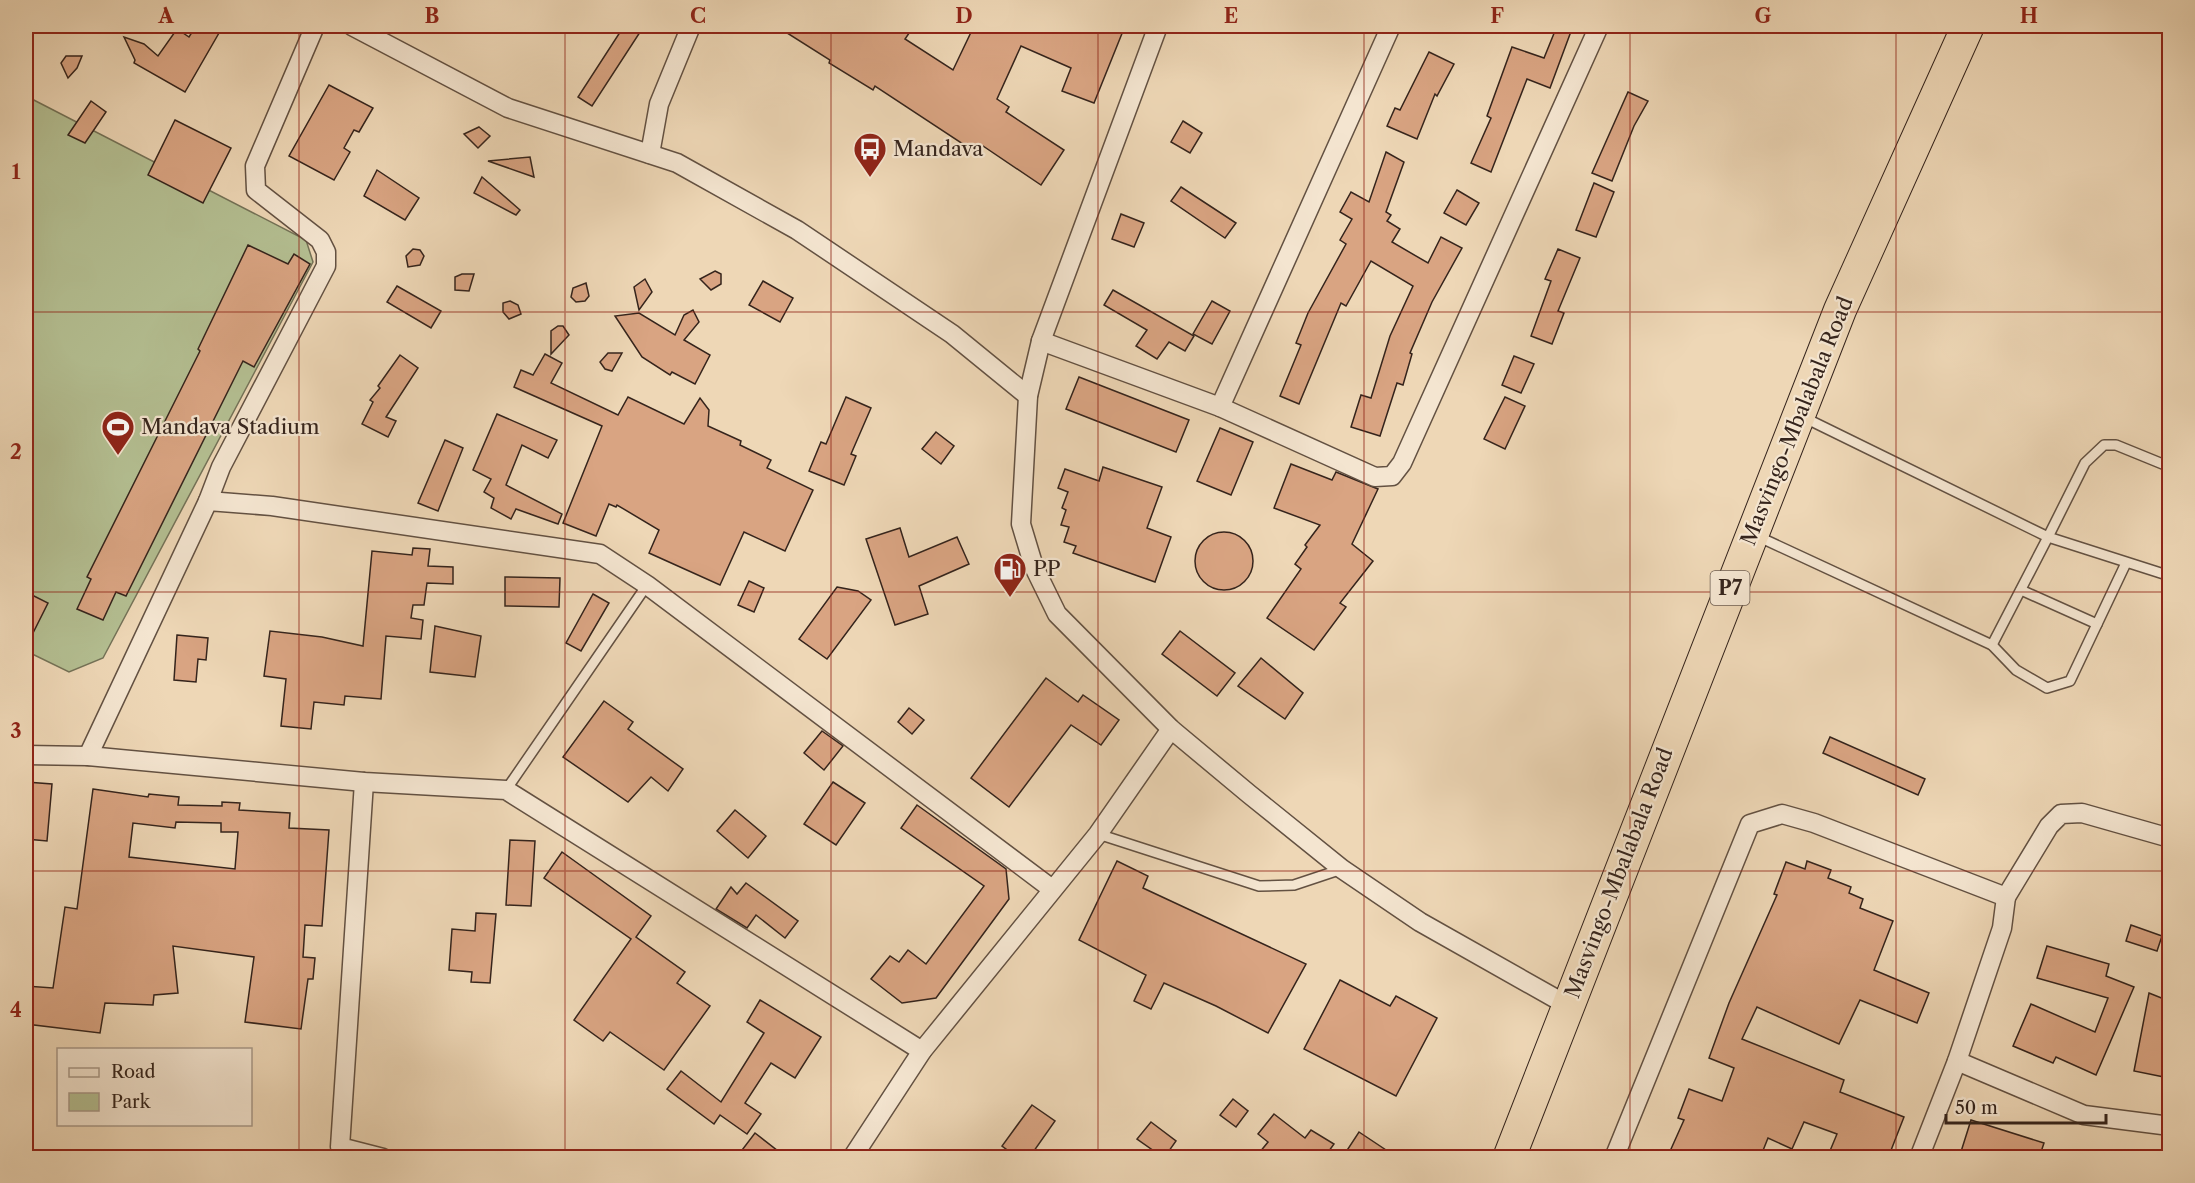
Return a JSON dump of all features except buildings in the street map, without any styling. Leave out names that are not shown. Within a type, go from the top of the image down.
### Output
[{"type":"highway","name":"Masvingo-Mbalabala Road","points":[[1509,1158],[1840,309],[1968,26]]},
{"type":"street","points":[[88,756],[208,501],[221,467],[326,266],[326,252],[320,240],[256,190],[253,179],[255,166],[315,26]]},
{"type":"street","points":[[352,26],[508,108],[677,163],[797,230],[952,334],[1028,396]]},
{"type":"street","points":[[650,154],[659,104],[691,26]]},
{"type":"street","points":[[1158,26],[1041,341],[1028,396],[1021,524],[1034,567],[1057,614],[1171,729],[1342,869],[1420,922],[1567,1005]]},
{"type":"street","points":[[1220,407],[1391,26]]},
{"type":"street","points":[[1041,341],[1220,407],[1375,477],[1392,476],[1402,463],[1595,27]]},
{"type":"street","points":[[208,501],[272,506],[600,554],[647,585],[1052,889]]},
{"type":"street","points":[[852,1158],[922,1052],[1098,834],[1171,729]]},
{"type":"street","points":[[26,755],[88,756],[364,782],[506,790],[922,1052]]},
{"type":"street","points":[[364,782],[335,1152],[383,1158]]},
{"type":"street","points":[[1919,1158],[1958,1061],[2002,928],[2006,897],[2049,826],[2061,814],[2082,813],[2169,838]]},
{"type":"street","points":[[1614,1158],[1750,824],[1782,814],[1814,823],[2006,897]]},
{"type":"street","points":[[1958,1061],[2084,1115],[2169,1126]]},
{"type":"lane","points":[[1798,414],[2048,537],[2169,576]]},
{"type":"lane","points":[[1992,645],[2085,463],[2104,445],[2116,445],[2169,467]]},
{"type":"lane","points":[[1752,534],[1992,645],[2016,670],[2047,688],[2070,681],[2126,563]]},
{"type":"lane","points":[[506,790],[647,585]]},
{"type":"lane","points":[[2021,590],[2097,624]]},
{"type":"lane","points":[[1098,834],[1260,886],[1294,885],[1342,869]]},
{"type":"green space","name":"Mandava Stadium","points":[[26,96],[306,240],[313,262],[103,658],[69,672],[26,651]]},
{"type":"place","name":"Mandava","points":[[870,178]]},
{"type":"place","name":"Mandava Stadium","points":[[118,456]]},
{"type":"place","name":"PP","points":[[1010,598]]}]
